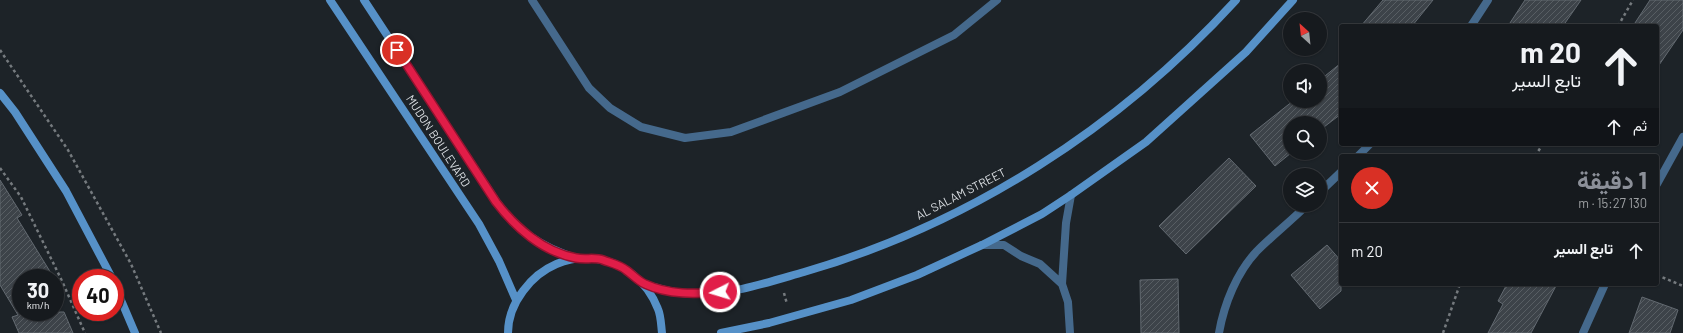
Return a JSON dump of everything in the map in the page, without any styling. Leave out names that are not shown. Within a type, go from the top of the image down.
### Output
[{"type":"street","name":"MUDON BOULEVARD","points":[[330,0],[479,224],[500,261],[516,300]]},
{"type":"street","name":"MUDON BOULEVARD","points":[[364,0],[508,218],[522,231],[539,243],[557,252],[576,258]]},
{"type":"street","points":[[532,0],[589,88],[610,108],[641,127],[685,138],[731,132],[840,92],[954,35],[997,0]]},
{"type":"street","name":"AL SALAM STREET","points":[[644,284],[669,291],[694,294],[720,292],[759,285],[833,264],[905,236],[974,203],[1041,165],[1104,121],[1164,72],[1236,0]]},
{"type":"street","points":[[721,333],[852,300],[917,275],[982,245],[1042,214],[1146,142],[1246,52],[1293,0]]},
{"type":"street","points":[[1473,24],[1488,0]]},
{"type":"street","points":[[0,93],[15,112],[66,191],[107,269]]},
{"type":"street","points":[[1659,180],[1683,137]]},
{"type":"street","points":[[1360,154],[1368,146]]},
{"type":"street","points":[[1327,185],[1339,174]]},
{"type":"street","points":[[1070,333],[1068,302],[1062,284],[1066,222],[1071,195]]},
{"type":"street","points":[[1219,333],[1222,315],[1236,281],[1256,252],[1299,212]]},
{"type":"street","points":[[982,245],[1004,245],[1021,256],[1040,264],[1062,284]]},
{"type":"street","points":[[508,333],[508,324],[516,300],[531,279],[552,265],[576,258],[601,259],[624,268],[644,284],[658,310],[662,333]]},
{"type":"street","points":[[1583,333],[1604,286]]},
{"type":"street","points":[[124,307],[135,333]]},
{"type":"path","points":[[1619,24],[1633,0]]},
{"type":"path","points":[[0,50],[68,150],[131,264],[161,333]]},
{"type":"path","points":[[0,168],[20,197],[62,281],[85,333]]},
{"type":"path","points":[[1659,276],[1683,286]]},
{"type":"path","points":[[780,279],[788,307]]},
{"type":"path","points":[[1443,333],[1459,286]]},
{"type":"building","points":[[1383,0],[1433,0],[1414,24],[1363,24]]},
{"type":"building","points":[[1525,0],[1581,0],[1564,24],[1509,24]]},
{"type":"building","points":[[1650,0],[1683,0],[1683,30],[1659,65],[1659,24],[1634,24]]},
{"type":"building","points":[[1339,65],[1339,116],[1327,125],[1327,116],[1283,116],[1283,160],[1275,166],[1250,135],[1284,108],[1327,108],[1327,74]]},
{"type":"building","points":[[1229,158],[1256,186],[1186,254],[1159,226]]},
{"type":"building","points":[[0,180],[22,215],[17,218],[48,269],[12,269],[12,305],[0,285]]},
{"type":"building","points":[[1327,245],[1339,259],[1339,286],[1341,286],[1341,291],[1320,309],[1291,275]]},
{"type":"building","points":[[1178,279],[1179,333],[1141,333],[1140,280]]},
{"type":"building","points":[[1506,286],[1556,286],[1531,333],[1488,333],[1503,304],[1498,301]]},
{"type":"building","points":[[1642,297],[1678,310],[1670,333],[1629,333]]},
{"type":"building","points":[[64,312],[73,333],[19,333],[14,321],[64,321]]},
{"type":"route","points":[[397,50],[496,202],[508,218],[522,231],[539,243],[557,252],[576,258],[601,259],[624,268],[644,284],[669,291],[694,294],[720,292]]}]
